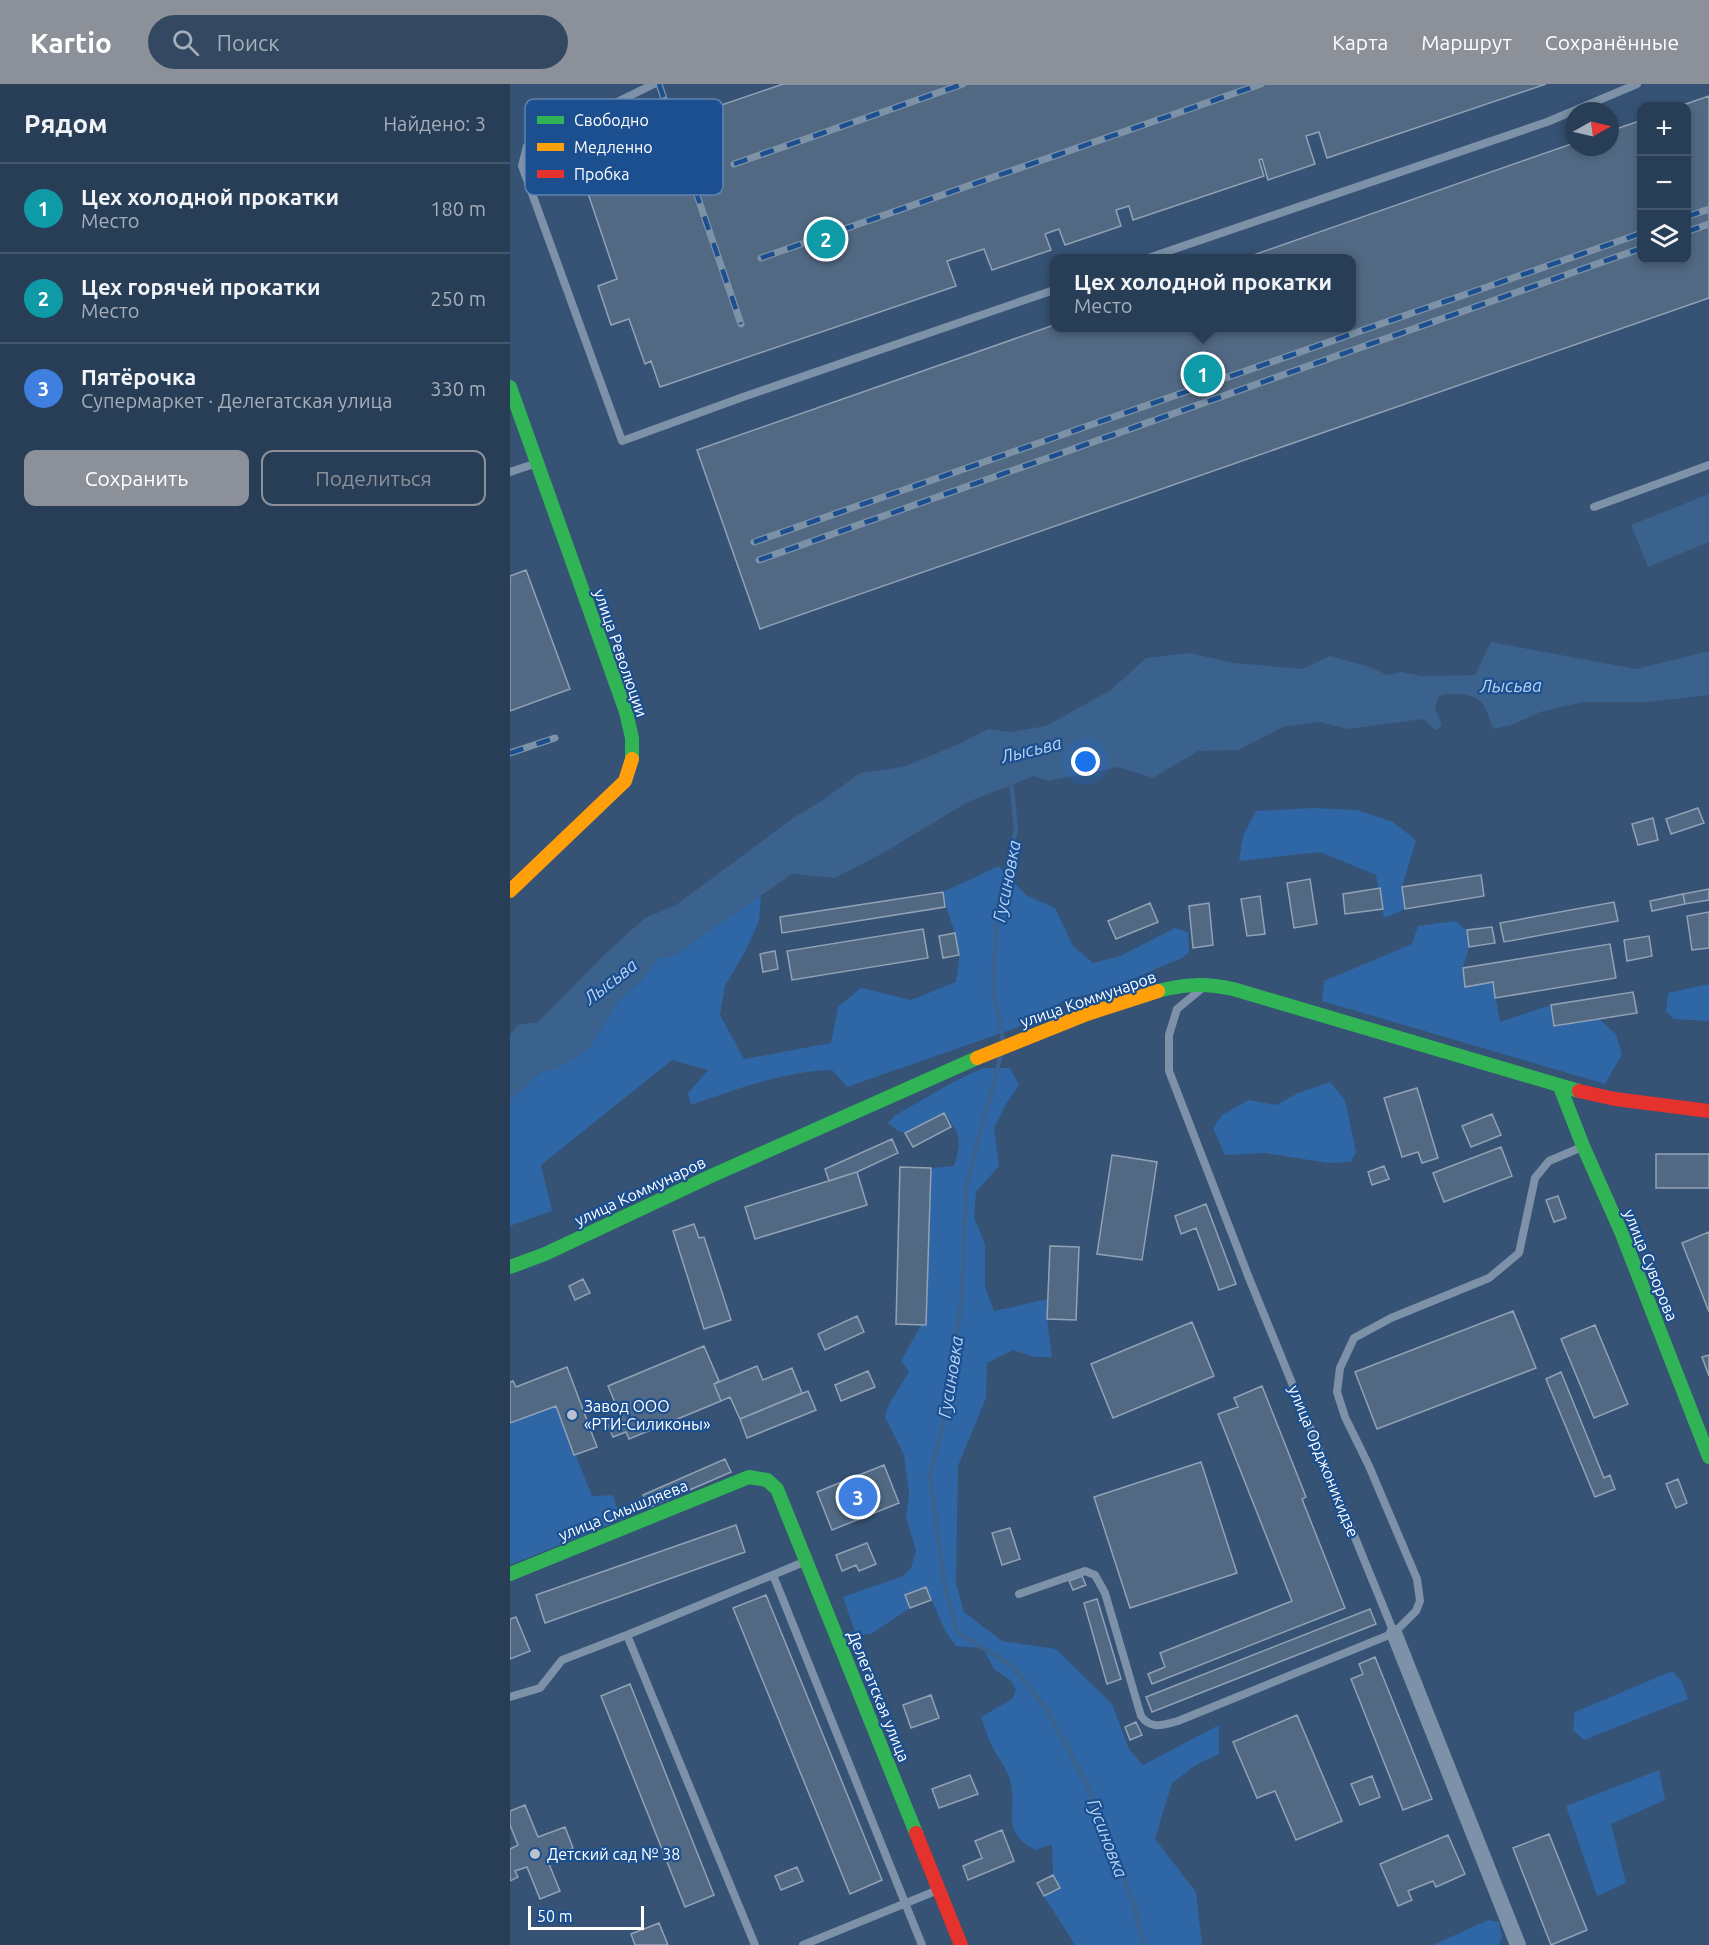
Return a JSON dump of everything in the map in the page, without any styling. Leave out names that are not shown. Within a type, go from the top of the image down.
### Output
[{"type":"street","name":"улица Революции","points":[[510,387],[626,712],[633,756],[626,781],[510,891]]},
{"type":"street","name":"улица Коммунаров","points":[[510,1268],[957,1066],[1132,998],[1173,987],[1208,984],[1233,989],[1560,1087],[1615,1099],[1709,1111]]},
{"type":"street","name":"улица Суворова","points":[[1560,1087],[1622,1234],[1709,1457]]},
{"type":"street","name":"Делегатская улица","points":[[749,1477],[767,1480],[777,1489],[961,1945]]},
{"type":"street","name":"улица Смышляева","points":[[510,1574],[749,1477]]},
{"type":"street","name":"улица Орджоникидзе","points":[[1394,1633],[1518,1945]]},
{"type":"lane","points":[[623,99],[654,84]]},
{"type":"lane","points":[[1160,254],[1547,122],[1637,84]]},
{"type":"lane","points":[[525,154],[522,166],[525,174]]},
{"type":"lane","points":[[533,195],[622,441],[1050,291]]},
{"type":"lane","points":[[510,472],[537,463]]},
{"type":"lane","points":[[1594,507],[1709,465]]},
{"type":"lane","name":"улица Орджоникидзе","points":[[1208,984],[1177,1009],[1169,1035],[1169,1071],[1394,1633]]},
{"type":"lane","points":[[1019,1594],[1085,1571],[1095,1575],[1105,1593],[1140,1716],[1145,1723],[1158,1726],[1178,1721],[1394,1633],[1416,1611],[1419,1600],[1417,1579],[1369,1466],[1345,1417],[1337,1392],[1340,1368],[1353,1338],[1391,1318],[1488,1278],[1519,1253],[1535,1178],[1549,1161],[1583,1146]]},
{"type":"lane","points":[[510,1697],[540,1688],[562,1660],[807,1561]]},
{"type":"lane","points":[[773,1575],[922,1945]]},
{"type":"lane","points":[[627,1635],[755,1945]]},
{"type":"lane","points":[[806,1945],[939,1890]]},
{"type":"shaded area","points":[[1312,808],[1357,810],[1393,822],[1416,840],[1402,887],[1405,909],[1384,918],[1376,875],[1320,852],[1239,861],[1243,836],[1256,811]]},
{"type":"shaded area","points":[[999,866],[1026,895],[1055,908],[1073,946],[1093,963],[1120,956],[1175,928],[1188,932],[1189,952],[1182,958],[1104,991],[1067,999],[1016,1028],[847,1087],[832,1070],[814,1071],[760,1082],[691,1105],[688,1093],[708,1070],[672,1060],[541,1165],[552,1211],[510,1226],[510,1100],[542,1071],[555,1069],[589,1048],[619,1000],[640,982],[658,958],[673,956],[761,895],[759,921],[746,950],[725,986],[720,1015],[744,1059],[831,1043],[838,1007],[861,988],[911,1000],[956,982],[959,960],[958,945],[943,892]]},
{"type":"shaded area","points":[[1455,921],[1467,931],[1469,947],[1463,968],[1465,986],[1493,982],[1500,1022],[1551,1005],[1555,1026],[1599,1019],[1616,1034],[1622,1054],[1605,1084],[1322,1001],[1324,981],[1412,944],[1418,926]]},
{"type":"shaded area","points":[[1709,984],[1709,1021],[1674,1019],[1666,1011],[1668,993]]},
{"type":"shaded area","points":[[983,1068],[1010,1068],[1019,1085],[994,1128],[999,1166],[976,1192],[974,1217],[985,1244],[985,1286],[994,1311],[1048,1299],[1047,1319],[1052,1357],[1034,1357],[1013,1350],[987,1363],[986,1398],[958,1466],[956,1583],[964,1612],[1002,1641],[1056,1649],[1112,1704],[1129,1749],[1143,1765],[1219,1725],[1219,1754],[1196,1765],[1172,1783],[1155,1839],[1196,1892],[1202,1945],[1075,1945],[1044,1896],[1059,1888],[1053,1875],[1052,1844],[1036,1850],[1024,1843],[1017,1835],[1013,1827],[1012,1789],[1009,1777],[995,1752],[981,1717],[1012,1699],[1016,1690],[1011,1681],[994,1669],[983,1648],[956,1646],[945,1631],[926,1587],[905,1595],[910,1608],[871,1634],[856,1635],[843,1597],[903,1576],[911,1568],[916,1551],[906,1517],[909,1494],[904,1455],[885,1417],[889,1404],[909,1372],[901,1361],[921,1325],[926,1325],[931,1168],[954,1166],[959,1143],[954,1127],[944,1113],[905,1133],[898,1131],[888,1123],[894,1116],[955,1081]]},
{"type":"shaded area","points":[[1330,1082],[1345,1100],[1356,1152],[1351,1162],[1328,1163],[1265,1153],[1225,1155],[1213,1128],[1222,1115],[1249,1100],[1276,1105],[1298,1093]]},
{"type":"shaded area","points":[[556,1406],[592,1496],[613,1495],[621,1520],[510,1565],[510,1423]]},
{"type":"shaded area","points":[[1672,1671],[1682,1682],[1688,1699],[1584,1740],[1573,1730],[1575,1712]]},
{"type":"shaded area","points":[[1659,1770],[1665,1800],[1611,1824],[1626,1883],[1597,1896],[1566,1806]]},
{"type":"shaded area","points":[[1488,1920],[1499,1922],[1502,1937],[1499,1945],[1433,1945]]},
{"type":"water","points":[[1709,494],[1709,542],[1648,567],[1631,525]]},
{"type":"water","name":"Лысьва","points":[[1491,642],[1636,669],[1709,651],[1709,695],[1648,702],[1583,702],[1540,712],[1512,725],[1493,729],[1487,711],[1481,702],[1472,696],[1449,694],[1439,696],[1435,708],[1442,726],[1435,730],[1423,719],[1348,729],[1320,722],[1283,727],[1239,750],[1198,751],[1153,778],[1118,767],[1048,781],[1034,776],[968,802],[883,853],[835,878],[792,874],[673,956],[658,958],[640,982],[619,1000],[589,1048],[555,1070],[542,1071],[510,1100],[510,1035],[517,1025],[538,1022],[606,953],[645,918],[676,905],[793,818],[860,773],[903,767],[959,744],[988,729],[1010,732],[1046,726],[1111,690],[1146,658],[1189,653],[1235,663],[1302,669],[1330,656],[1367,666],[1387,675],[1401,672],[1422,676],[1475,675]]},
{"type":"building","points":[[783,84],[1546,84],[1327,158],[1319,132],[1306,136],[1315,164],[1268,180],[1262,159],[1259,160],[1264,176],[1133,220],[1129,206],[1116,210],[1121,226],[1065,245],[1059,229],[1045,234],[1051,250],[992,270],[984,249],[947,261],[956,286],[660,387],[651,361],[645,364],[629,319],[611,325],[598,286],[617,279],[589,195],[723,195],[723,104]]},
{"type":"building","points":[[1709,96],[1709,298],[760,629],[697,450],[1050,326],[1050,332],[1356,332],[1356,254],[1256,254],[1565,146],[1565,156],[1619,156],[1619,128],[1637,122],[1637,264],[1691,264],[1691,102]]},
{"type":"building","points":[[526,570],[570,689],[510,711],[510,576]]},
{"type":"building","points":[[1698,808],[1704,823],[1671,834],[1666,819]]},
{"type":"building","points":[[1653,818],[1658,840],[1638,845],[1632,824]]},
{"type":"building","points":[[1481,875],[1484,896],[1405,909],[1402,887]]},
{"type":"building","points":[[1310,879],[1317,924],[1294,928],[1287,883]]},
{"type":"building","points":[[1380,888],[1383,909],[1345,914],[1343,894]]},
{"type":"building","points":[[1709,889],[1709,900],[1685,904],[1683,894]]},
{"type":"building","points":[[943,892],[945,907],[782,933],[780,917]]},
{"type":"building","points":[[1683,894],[1685,904],[1652,911],[1650,901]]},
{"type":"building","points":[[1260,896],[1265,934],[1247,936],[1241,899]]},
{"type":"building","points":[[1614,902],[1618,921],[1504,942],[1500,923]]},
{"type":"building","points":[[1150,903],[1158,922],[1116,939],[1108,921]]},
{"type":"building","points":[[1209,903],[1213,945],[1193,948],[1189,906]]},
{"type":"building","points":[[1709,912],[1709,948],[1692,950],[1687,916]]},
{"type":"building","points":[[1492,927],[1495,943],[1469,947],[1467,930]]},
{"type":"building","points":[[923,929],[928,958],[792,980],[787,951]]},
{"type":"building","points":[[955,933],[959,955],[943,958],[939,936]]},
{"type":"building","points":[[1649,936],[1652,956],[1627,961],[1624,940]]},
{"type":"building","points":[[1610,944],[1616,978],[1495,998],[1493,982],[1465,987],[1463,968]]},
{"type":"building","points":[[775,951],[778,969],[763,972],[760,954]]},
{"type":"building","points":[[1633,992],[1637,1013],[1554,1026],[1551,1005]]},
{"type":"building","points":[[1417,1088],[1438,1158],[1422,1163],[1418,1152],[1402,1157],[1384,1098]]},
{"type":"building","points":[[944,1113],[951,1127],[913,1147],[905,1133]]},
{"type":"building","points":[[1492,1114],[1501,1135],[1471,1147],[1462,1126]]},
{"type":"building","points":[[892,1139],[898,1153],[857,1172],[829,1181],[825,1169]]},
{"type":"building","points":[[1501,1147],[1512,1176],[1444,1202],[1433,1173]]},
{"type":"building","points":[[1656,1154],[1709,1154],[1709,1188],[1656,1188]]},
{"type":"building","points":[[1112,1155],[1157,1162],[1142,1260],[1097,1254]]},
{"type":"building","points":[[1384,1166],[1389,1179],[1372,1185],[1368,1172]]},
{"type":"building","points":[[900,1167],[931,1168],[926,1325],[896,1324]]},
{"type":"building","points":[[857,1172],[867,1205],[755,1239],[745,1207]]},
{"type":"building","points":[[1558,1196],[1566,1218],[1554,1222],[1546,1200]]},
{"type":"building","points":[[1206,1204],[1236,1284],[1219,1290],[1196,1228],[1181,1234],[1175,1216]]},
{"type":"building","points":[[694,1224],[699,1238],[704,1237],[731,1320],[704,1329],[673,1231]]},
{"type":"building","points":[[1709,1232],[1709,1312],[1682,1243]]},
{"type":"building","points":[[1050,1246],[1079,1247],[1076,1320],[1047,1319]]},
{"type":"building","points":[[583,1279],[590,1293],[575,1300],[569,1286]]},
{"type":"building","points":[[1513,1311],[1536,1368],[1377,1429],[1355,1372]]},
{"type":"building","points":[[857,1316],[864,1332],[825,1350],[818,1334]]},
{"type":"building","points":[[1192,1322],[1214,1376],[1113,1418],[1091,1364]]},
{"type":"building","points":[[1595,1325],[1628,1404],[1594,1418],[1561,1339]]},
{"type":"building","points":[[704,1346],[719,1381],[714,1384],[721,1401],[629,1439],[626,1432],[613,1437],[608,1425],[622,1419],[608,1386]]},
{"type":"building","points":[[1709,1355],[1709,1376],[1702,1357]]},
{"type":"building","points":[[757,1366],[763,1380],[792,1368],[802,1393],[740,1419],[730,1397],[721,1401],[714,1384]]},
{"type":"building","name":"Завод ООО «РТИ-Силиконы»","points":[[567,1367],[597,1447],[574,1455],[556,1406],[510,1423],[510,1382],[513,1381],[516,1387]]},
{"type":"building","points":[[868,1371],[875,1387],[841,1401],[835,1385]]},
{"type":"building","points":[[1561,1372],[1604,1478],[1610,1475],[1615,1489],[1595,1497],[1546,1379]]},
{"type":"building","points":[[1262,1386],[1306,1497],[1302,1499],[1345,1608],[1152,1684],[1148,1674],[1165,1667],[1160,1653],[1292,1601],[1218,1414],[1238,1407],[1234,1398]]},
{"type":"building","points":[[808,1391],[816,1410],[747,1438],[740,1419]]},
{"type":"building","points":[[725,1459],[731,1472],[648,1508],[643,1495]]},
{"type":"building","points":[[1201,1462],[1237,1573],[1130,1608],[1094,1497]]},
{"type":"building","points":[[884,1465],[899,1503],[832,1530],[817,1492]]},
{"type":"building","points":[[1678,1479],[1687,1503],[1676,1508],[1666,1484]]},
{"type":"building","points":[[736,1525],[745,1552],[545,1623],[536,1595]]},
{"type":"building","points":[[1010,1528],[1020,1559],[1002,1565],[992,1533]]},
{"type":"building","points":[[867,1543],[876,1564],[859,1571],[856,1565],[842,1571],[836,1555]]},
{"type":"building","points":[[1082,1576],[1086,1585],[1073,1590],[1069,1581]]},
{"type":"building","points":[[926,1587],[931,1600],[910,1608],[905,1595]]},
{"type":"building","points":[[766,1595],[882,1880],[850,1894],[733,1608]]},
{"type":"building","points":[[1097,1599],[1121,1679],[1107,1684],[1084,1603]]},
{"type":"building","points":[[1370,1609],[1376,1624],[1152,1712],[1146,1697]]},
{"type":"building","points":[[516,1617],[530,1651],[510,1659],[510,1619]]},
{"type":"building","points":[[1375,1657],[1432,1799],[1403,1810],[1351,1679],[1363,1674],[1359,1664]]},
{"type":"building","points":[[630,1684],[714,1895],[685,1907],[601,1696]]},
{"type":"building","points":[[931,1695],[939,1718],[911,1728],[903,1705]]},
{"type":"building","points":[[1297,1715],[1342,1821],[1296,1840],[1275,1791],[1257,1798],[1233,1742]]},
{"type":"building","points":[[1136,1722],[1142,1735],[1130,1740],[1125,1727]]},
{"type":"building","points":[[970,1775],[978,1794],[939,1808],[932,1789]]},
{"type":"building","points":[[1372,1776],[1380,1797],[1360,1805],[1351,1784]]},
{"type":"building","name":"Детский сад № 38","points":[[525,1805],[538,1837],[565,1827],[573,1848],[547,1859],[560,1891],[540,1899],[527,1867],[515,1871],[518,1877],[510,1881],[510,1849],[518,1845],[510,1825],[510,1811]]},
{"type":"building","points":[[1002,1830],[1014,1861],[968,1880],[963,1866],[982,1858],[975,1841]]},
{"type":"building","points":[[1549,1834],[1587,1930],[1551,1945],[1513,1848]]},
{"type":"building","points":[[1448,1835],[1465,1874],[1436,1887],[1433,1881],[1408,1891],[1412,1900],[1398,1906],[1380,1864]]},
{"type":"building","points":[[797,1867],[803,1881],[781,1890],[775,1876]]},
{"type":"building","points":[[1053,1875],[1060,1888],[1044,1896],[1037,1883]]},
{"type":"building","points":[[659,1923],[668,1945],[635,1945],[631,1934]]},
{"type":"waterway","name":"Гусиновка","points":[[1003,1041],[993,987],[998,904],[1016,830],[1011,780]]},
{"type":"waterway","name":"Гусиновка","points":[[1001,1055],[966,1188],[962,1297],[942,1431],[930,1476],[944,1583],[957,1632],[1012,1666],[1045,1707],[1087,1784],[1134,1904],[1144,1945]]},
{"type":"railway","points":[[659,84],[664,99]]},
{"type":"railway","points":[[734,164],[963,84]]},
{"type":"railway","points":[[761,258],[1261,84]]},
{"type":"railway","points":[[697,195],[741,324]]},
{"type":"railway","points":[[1691,215],[1709,209]]},
{"type":"railway","points":[[1691,230],[1709,224]]},
{"type":"railway","points":[[754,542],[1637,235]]},
{"type":"railway","points":[[759,560],[1637,250]]},
{"type":"railway","points":[[510,753],[555,738]]},
{"type":"traffic: fast","points":[[510,387],[626,712],[632,738],[632,759]]},
{"type":"traffic: fast","points":[[1158,991],[1195,985],[1233,989],[1579,1091]]},
{"type":"traffic: fast","points":[[510,1267],[545,1254],[711,1176],[977,1058]]},
{"type":"traffic: fast","points":[[1560,1087],[1622,1234],[1709,1457]]},
{"type":"traffic: fast","points":[[510,1574],[749,1477],[767,1480],[777,1489],[916,1833]]},
{"type":"traffic: slow","points":[[510,891],[625,781],[632,759]]},
{"type":"traffic: slow","points":[[977,1058],[1087,1014],[1158,991]]},
{"type":"traffic: jam","points":[[1579,1091],[1615,1099],[1709,1111]]},
{"type":"traffic: jam","points":[[916,1833],[961,1945]]},
{"type":"place","name":"Цех горячей прокатки","points":[[826,239]]},
{"type":"place","name":"Цех холодной прокатки","points":[[1203,374]]},
{"type":"place","name":"Завод ООО «РТИ-Силиконы»","points":[[572,1415]]},
{"type":"place","name":"Пятёрочка","points":[[858,1497]]},
{"type":"place","name":"Детский сад № 38","points":[[535,1854]]}]
